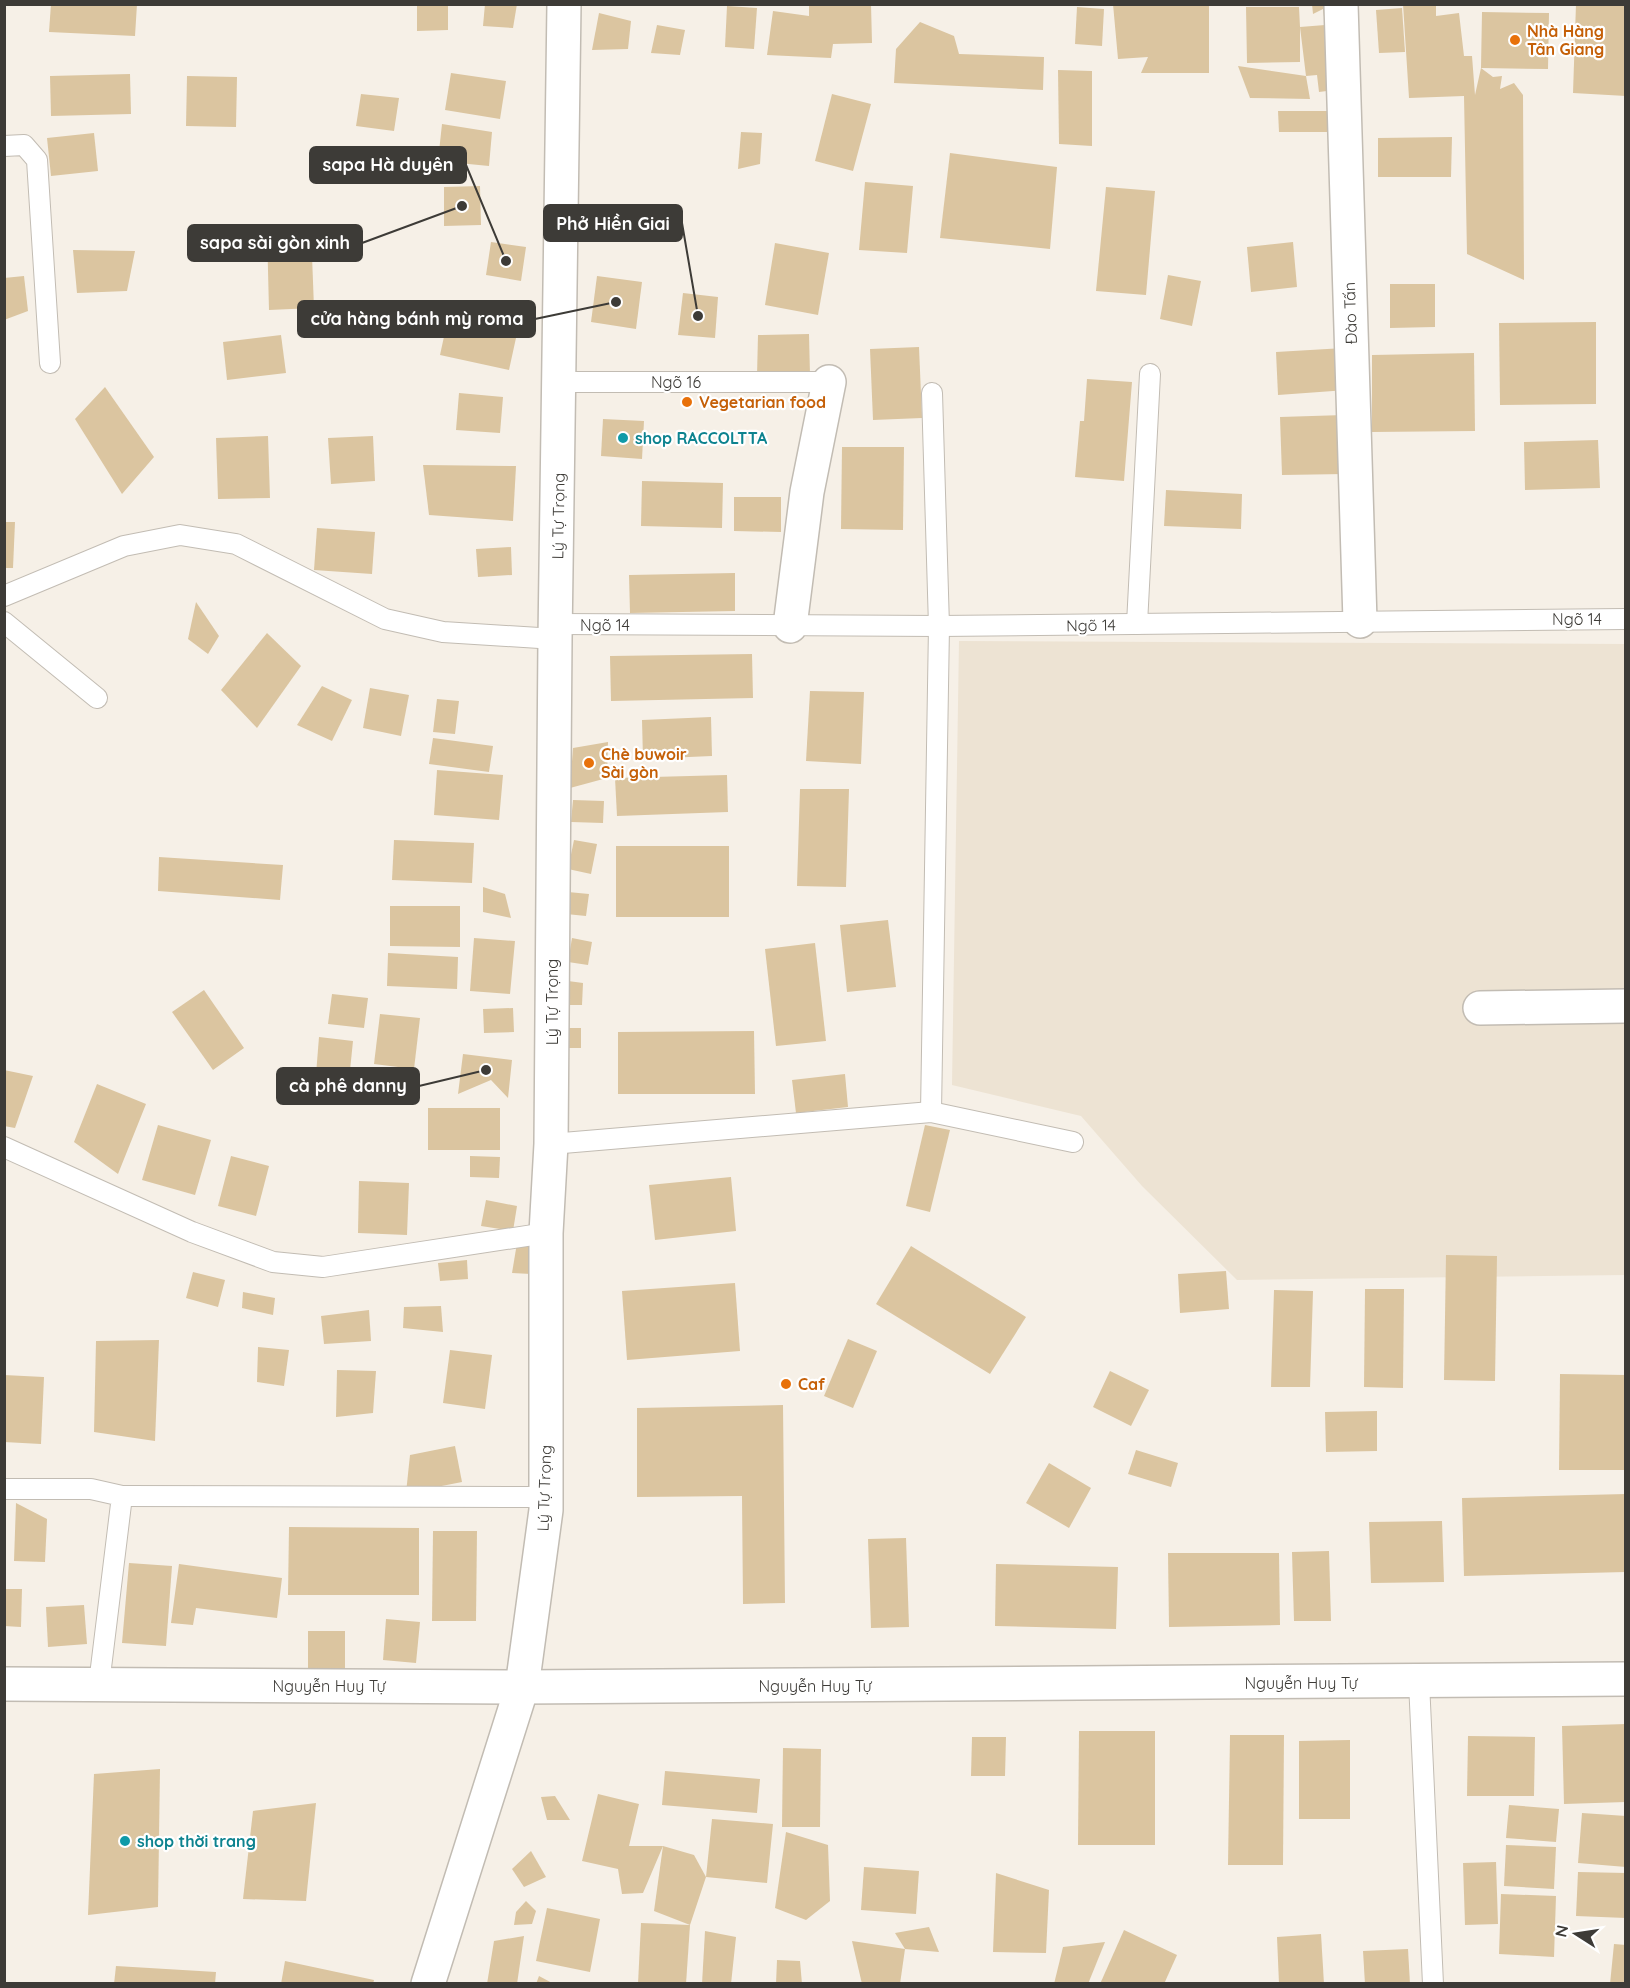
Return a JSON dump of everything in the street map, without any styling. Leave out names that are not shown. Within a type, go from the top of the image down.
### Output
[{"type":"street","name":"Lý Tự Trọng","points":[[428,1983],[522,1687],[546,1510],[546,1233],[551,1144],[564,4]]},
{"type":"street","name":"Đào Tấn","points":[[1341,4],[1360,621]]},
{"type":"street","points":[[790,626],[807,492],[829,382]]},
{"type":"street","points":[[1480,1008],[1626,1006]]},
{"type":"street","name":"Nguyễn Huy Tự","points":[[4,1684],[522,1687],[1626,1679]]},
{"type":"lane","points":[[4,146],[24,145],[37,160],[50,363]]},
{"type":"lane","points":[[1137,624],[1150,374]]},
{"type":"lane","name":"Ngõ 16","points":[[560,382],[829,382]]},
{"type":"lane","points":[[931,1112],[939,626],[932,393]]},
{"type":"lane","name":"Ngõ 14","points":[[4,596],[124,546],[180,535],[236,544],[385,619],[443,632],[556,632],[790,626],[1626,619]]},
{"type":"lane","points":[[4,622],[97,698]]},
{"type":"lane","points":[[551,1144],[931,1112],[1073,1142]]},
{"type":"lane","points":[[4,1147],[192,1232],[273,1262],[323,1266],[546,1233]]},
{"type":"lane","points":[[4,1489],[91,1489],[122,1496],[546,1497]]},
{"type":"lane","points":[[99,1684],[122,1496]]},
{"type":"lane","points":[[1419,1682],[1433,1983]]},
{"type":"shaded area","points":[[959,641],[1625,644],[1625,1275],[1237,1280],[1142,1186],[1081,1116],[952,1085]]},
{"type":"building","points":[[51,4],[137,4],[135,36],[49,32]]},
{"type":"building","points":[[417,4],[448,4],[448,30],[417,31]]},
{"type":"building","points":[[485,4],[517,4],[513,28],[483,26]]},
{"type":"building","points":[[809,4],[871,4],[872,43],[833,44],[831,58],[767,55],[773,11],[809,16]]},
{"type":"building","points":[[1113,4],[1209,4],[1209,73],[1141,73],[1148,57],[1118,59]]},
{"type":"building","points":[[1312,4],[1349,4],[1358,87],[1319,92],[1317,75],[1306,76],[1300,27],[1325,25],[1323,9],[1313,14]]},
{"type":"building","points":[[1403,4],[1436,4],[1436,16],[1459,13],[1464,56],[1472,56],[1475,95],[1481,68],[1493,77],[1502,76],[1500,89],[1514,83],[1523,95],[1524,280],[1467,254],[1464,96],[1409,98]]},
{"type":"building","points":[[1576,4],[1626,4],[1626,96],[1573,93]]},
{"type":"building","points":[[727,6],[757,8],[754,49],[725,47]]},
{"type":"building","points":[[1077,7],[1104,9],[1102,46],[1075,44]]},
{"type":"building","points":[[1246,7],[1299,7],[1300,62],[1247,63]]},
{"type":"building","points":[[1402,8],[1405,52],[1379,53],[1376,10]]},
{"type":"building","name":"Nhà Hàng Tân Giang","points":[[1482,12],[1549,13],[1548,69],[1481,68]]},
{"type":"building","points":[[599,13],[631,21],[628,49],[592,50]]},
{"type":"building","points":[[920,22],[954,36],[959,54],[1044,57],[1043,90],[894,83],[896,49]]},
{"type":"building","points":[[657,25],[685,30],[680,55],[651,53]]},
{"type":"building","points":[[1238,66],[1306,76],[1310,99],[1250,98]]},
{"type":"building","points":[[1058,70],[1092,71],[1092,146],[1059,144]]},
{"type":"building","points":[[451,73],[506,81],[500,119],[445,110]]},
{"type":"building","points":[[130,74],[131,114],[51,116],[50,76]]},
{"type":"building","points":[[187,76],[237,77],[236,127],[186,126]]},
{"type":"building","points":[[361,94],[399,98],[394,131],[356,126]]},
{"type":"building","points":[[832,94],[871,104],[853,171],[815,161]]},
{"type":"building","points":[[1278,111],[1334,111],[1334,132],[1279,132]]},
{"type":"building","points":[[442,124],[492,132],[489,166],[438,161]]},
{"type":"building","points":[[741,132],[762,133],[760,164],[738,169]]},
{"type":"building","points":[[94,133],[98,171],[51,176],[47,138]]},
{"type":"building","points":[[1452,137],[1451,177],[1378,177],[1378,138]]},
{"type":"building","points":[[950,153],[1057,167],[1050,249],[940,238]]},
{"type":"building","points":[[865,182],[913,186],[907,253],[859,250]]},
{"type":"building","points":[[480,186],[481,225],[444,226],[444,187]]},
{"type":"building","points":[[1106,187],[1155,191],[1146,295],[1096,291]]},
{"type":"building","points":[[311,229],[314,308],[269,310],[267,231]]},
{"type":"building","points":[[491,242],[526,247],[521,281],[486,275]]},
{"type":"building","points":[[1293,242],[1297,287],[1251,292],[1247,247]]},
{"type":"building","points":[[775,243],[829,253],[818,315],[765,305]]},
{"type":"building","points":[[73,250],[135,251],[127,291],[77,293]]},
{"type":"building","points":[[1168,275],[1201,281],[1192,326],[1160,319]]},
{"type":"building","points":[[24,276],[28,311],[4,320],[4,278]]},
{"type":"building","points":[[597,276],[642,282],[636,329],[591,322]]},
{"type":"building","points":[[1390,284],[1435,284],[1435,327],[1390,328]]},
{"type":"building","points":[[683,293],[718,297],[715,338],[678,335]]},
{"type":"building","points":[[452,300],[521,315],[509,370],[440,355]]},
{"type":"building","points":[[1596,322],[1596,404],[1500,405],[1499,323]]},
{"type":"building","points":[[809,334],[810,375],[757,376],[758,335]]},
{"type":"building","points":[[281,335],[286,373],[227,380],[223,342]]},
{"type":"building","points":[[919,347],[922,418],[873,420],[870,349]]},
{"type":"building","points":[[1344,348],[1347,390],[1278,395],[1276,352]]},
{"type":"building","points":[[1474,353],[1475,431],[1372,432],[1372,355]]},
{"type":"building","points":[[1087,379],[1132,382],[1124,481],[1075,477],[1080,421],[1084,421]]},
{"type":"building","points":[[105,387],[154,457],[122,494],[75,419]]},
{"type":"building","points":[[459,393],[503,397],[500,433],[456,430]]},
{"type":"building","points":[[1344,415],[1345,474],[1282,475],[1280,417]]},
{"type":"building","name":"shop RACCOLTTA","points":[[603,419],[644,421],[642,459],[601,456]]},
{"type":"building","points":[[268,436],[270,498],[218,499],[216,438]]},
{"type":"building","points":[[373,436],[375,481],[331,484],[328,438]]},
{"type":"building","points":[[1598,440],[1600,488],[1525,490],[1524,442]]},
{"type":"building","points":[[842,447],[904,447],[903,530],[841,529]]},
{"type":"building","points":[[423,465],[516,466],[513,521],[429,515]]},
{"type":"building","points":[[642,481],[723,483],[722,528],[641,526]]},
{"type":"building","points":[[1166,490],[1242,494],[1241,529],[1164,526]]},
{"type":"building","points":[[734,497],[781,497],[781,532],[734,531]]},
{"type":"building","points":[[4,522],[15,522],[13,568],[4,568]]},
{"type":"building","points":[[317,528],[375,532],[372,574],[314,570]]},
{"type":"building","points":[[511,547],[512,575],[478,577],[476,549]]},
{"type":"building","points":[[735,573],[735,611],[630,613],[629,575]]},
{"type":"building","points":[[196,602],[219,636],[208,654],[188,639]]},
{"type":"building","points":[[267,633],[301,666],[257,728],[221,690]]},
{"type":"building","points":[[752,654],[753,698],[611,701],[610,656]]},
{"type":"building","points":[[322,686],[352,700],[332,741],[297,725]]},
{"type":"building","points":[[370,688],[409,695],[401,736],[363,728]]},
{"type":"building","points":[[810,691],[864,692],[861,764],[806,761]]},
{"type":"building","points":[[437,699],[459,701],[455,734],[433,732]]},
{"type":"building","points":[[711,717],[712,756],[643,759],[642,720]]},
{"type":"building","points":[[433,738],[493,746],[489,772],[429,764]]},
{"type":"building","name":"Chè buwoir Sài gòn","points":[[608,742],[607,778],[570,788],[573,748]]},
{"type":"building","points":[[437,770],[503,775],[499,820],[434,815]]},
{"type":"building","points":[[727,775],[728,812],[617,816],[615,778]]},
{"type":"building","points":[[800,789],[849,789],[846,887],[797,886]]},
{"type":"building","points":[[573,800],[604,801],[603,823],[571,822]]},
{"type":"building","points":[[394,840],[474,843],[472,883],[392,880]]},
{"type":"building","points":[[574,840],[597,844],[591,874],[568,869]]},
{"type":"building","points":[[616,846],[729,846],[729,917],[616,917]]},
{"type":"building","points":[[159,857],[283,865],[280,900],[158,891]]},
{"type":"building","points":[[483,887],[505,894],[511,918],[483,912]]},
{"type":"building","points":[[568,892],[589,894],[586,916],[566,914]]},
{"type":"building","points":[[390,906],[460,906],[460,947],[390,946]]},
{"type":"building","points":[[888,920],[896,987],[847,992],[840,925]]},
{"type":"building","points":[[474,938],[515,941],[510,994],[470,991]]},
{"type":"building","points":[[572,938],[592,942],[588,965],[568,962]]},
{"type":"building","points":[[815,943],[826,1041],[776,1046],[765,949]]},
{"type":"building","points":[[388,953],[458,957],[457,989],[387,986]]},
{"type":"building","points":[[568,981],[583,983],[582,1005],[568,1005]]},
{"type":"building","points":[[204,990],[244,1048],[213,1070],[172,1012]]},
{"type":"building","points":[[332,994],[368,998],[364,1028],[328,1024]]},
{"type":"building","points":[[513,1008],[514,1032],[484,1033],[483,1009]]},
{"type":"building","points":[[380,1014],[420,1018],[414,1069],[374,1064]]},
{"type":"building","points":[[565,1028],[581,1028],[581,1048],[565,1048]]},
{"type":"building","points":[[754,1031],[755,1094],[618,1094],[618,1032]]},
{"type":"building","points":[[319,1037],[353,1041],[348,1090],[315,1087]]},
{"type":"building","points":[[463,1054],[512,1060],[508,1098],[491,1080],[458,1094]]},
{"type":"building","points":[[4,1070],[33,1076],[15,1128],[4,1126]]},
{"type":"building","points":[[845,1074],[848,1107],[796,1113],[792,1080]]},
{"type":"building","points":[[97,1084],[146,1104],[118,1174],[74,1142]]},
{"type":"building","points":[[428,1108],[500,1108],[500,1150],[428,1150]]},
{"type":"building","points":[[158,1125],[211,1140],[195,1195],[142,1180]]},
{"type":"building","points":[[925,1125],[950,1130],[930,1212],[906,1206]]},
{"type":"building","points":[[231,1156],[269,1166],[256,1216],[218,1206]]},
{"type":"building","points":[[470,1156],[500,1157],[499,1178],[470,1177]]},
{"type":"building","points":[[731,1177],[736,1231],[655,1240],[649,1185]]},
{"type":"building","points":[[359,1181],[409,1183],[407,1235],[358,1233]]},
{"type":"building","points":[[486,1200],[517,1206],[513,1231],[481,1226]]},
{"type":"building","points":[[517,1243],[533,1246],[531,1274],[512,1273]]},
{"type":"building","points":[[911,1246],[1026,1317],[990,1374],[876,1304]]},
{"type":"building","points":[[1446,1255],[1497,1256],[1495,1381],[1444,1380]]},
{"type":"building","points":[[467,1260],[468,1279],[440,1281],[438,1263]]},
{"type":"building","points":[[1226,1271],[1229,1309],[1180,1313],[1178,1274]]},
{"type":"building","points":[[193,1272],[225,1280],[218,1307],[186,1298]]},
{"type":"building","points":[[735,1283],[740,1351],[627,1360],[622,1291]]},
{"type":"building","points":[[1365,1289],[1404,1289],[1403,1388],[1364,1387]]},
{"type":"building","points":[[1274,1290],[1313,1291],[1310,1387],[1271,1387]]},
{"type":"building","points":[[243,1292],[275,1298],[273,1315],[242,1308]]},
{"type":"building","points":[[441,1306],[443,1332],[403,1328],[404,1307]]},
{"type":"building","points":[[369,1310],[371,1341],[324,1344],[321,1316]]},
{"type":"building","points":[[848,1339],[877,1351],[853,1408],[824,1396]]},
{"type":"building","points":[[159,1340],[155,1441],[94,1432],[96,1341]]},
{"type":"building","points":[[258,1347],[289,1350],[284,1386],[257,1382]]},
{"type":"building","points":[[450,1350],[492,1355],[485,1409],[443,1403]]},
{"type":"building","points":[[337,1370],[376,1371],[373,1413],[336,1417]]},
{"type":"building","points":[[1110,1371],[1149,1390],[1131,1426],[1093,1407]]},
{"type":"building","points":[[1560,1374],[1626,1375],[1626,1470],[1559,1470]]},
{"type":"building","points":[[4,1375],[44,1377],[41,1444],[4,1442]]},
{"type":"building","points":[[783,1405],[785,1603],[743,1604],[742,1496],[637,1497],[637,1408]]},
{"type":"building","points":[[1377,1411],[1377,1451],[1326,1452],[1325,1412]]},
{"type":"building","points":[[455,1446],[462,1482],[406,1493],[410,1455]]},
{"type":"building","points":[[1136,1450],[1178,1463],[1171,1487],[1128,1474]]},
{"type":"building","points":[[1049,1463],[1091,1488],[1069,1528],[1026,1503]]},
{"type":"building","points":[[1626,1494],[1626,1572],[1464,1576],[1462,1498]]},
{"type":"building","points":[[16,1503],[47,1519],[45,1562],[14,1561]]},
{"type":"building","points":[[1442,1521],[1444,1582],[1371,1583],[1369,1522]]},
{"type":"building","points":[[289,1527],[419,1528],[419,1595],[288,1595]]},
{"type":"building","points":[[433,1531],[477,1531],[476,1621],[432,1621]]},
{"type":"building","points":[[906,1538],[909,1627],[871,1628],[868,1539]]},
{"type":"building","points":[[1329,1551],[1331,1621],[1294,1621],[1292,1552]]},
{"type":"building","points":[[1168,1553],[1279,1553],[1280,1625],[1169,1627]]},
{"type":"building","points":[[129,1563],[172,1566],[166,1646],[122,1643]]},
{"type":"building","points":[[179,1564],[282,1578],[277,1618],[196,1608],[193,1625],[171,1623]]},
{"type":"building","points":[[996,1564],[1118,1567],[1116,1629],[995,1626]]},
{"type":"building","points":[[4,1589],[22,1589],[21,1627],[4,1626]]},
{"type":"building","points":[[84,1605],[87,1644],[48,1647],[46,1607]]},
{"type":"building","points":[[386,1619],[420,1622],[416,1663],[383,1660]]},
{"type":"building","points":[[308,1631],[345,1631],[345,1674],[308,1674]]},
{"type":"building","points":[[1626,1724],[1626,1802],[1564,1804],[1562,1726]]},
{"type":"building","points":[[1079,1731],[1155,1731],[1155,1845],[1078,1845]]},
{"type":"building","points":[[1230,1735],[1284,1735],[1283,1865],[1228,1865]]},
{"type":"building","points":[[1468,1736],[1535,1737],[1534,1796],[1467,1796]]},
{"type":"building","points":[[972,1737],[1006,1737],[1005,1776],[971,1776]]},
{"type":"building","points":[[1350,1740],[1350,1819],[1299,1819],[1299,1741]]},
{"type":"building","points":[[783,1748],[821,1749],[820,1827],[782,1827]]},
{"type":"building","name":"shop thời trang","points":[[160,1769],[158,1907],[88,1915],[94,1774]]},
{"type":"building","points":[[665,1771],[760,1779],[757,1813],[662,1805]]},
{"type":"building","points":[[598,1794],[639,1804],[629,1846],[663,1846],[643,1893],[622,1894],[618,1869],[582,1861]]},
{"type":"building","points":[[555,1796],[570,1820],[547,1820],[541,1797]]},
{"type":"building","points":[[316,1803],[306,1901],[243,1899],[253,1811]]},
{"type":"building","points":[[1509,1805],[1559,1809],[1556,1842],[1506,1838]]},
{"type":"building","points":[[1582,1813],[1626,1816],[1626,1867],[1578,1863]]},
{"type":"building","points":[[712,1819],[773,1824],[767,1883],[706,1877]]},
{"type":"building","points":[[786,1832],[828,1845],[830,1901],[806,1920],[775,1908]]},
{"type":"building","points":[[1506,1845],[1556,1847],[1554,1889],[1504,1886]]},
{"type":"building","points":[[663,1846],[694,1855],[706,1877],[690,1925],[654,1911]]},
{"type":"building","points":[[531,1851],[546,1877],[524,1887],[512,1869]]},
{"type":"building","points":[[1496,1862],[1498,1924],[1465,1925],[1463,1863]]},
{"type":"building","points":[[864,1867],[919,1871],[916,1914],[861,1910]]},
{"type":"building","points":[[1578,1872],[1626,1873],[1626,1918],[1576,1916]]},
{"type":"building","points":[[996,1873],[1049,1890],[1046,1953],[993,1952]]},
{"type":"building","points":[[1501,1894],[1556,1896],[1554,1957],[1499,1954]]},
{"type":"building","points":[[526,1901],[536,1911],[532,1924],[514,1925],[516,1912]]},
{"type":"building","points":[[547,1908],[600,1919],[590,1972],[536,1961]]},
{"type":"building","points":[[641,1923],[690,1925],[686,1984],[638,1984]]},
{"type":"building","points":[[929,1927],[939,1952],[905,1949],[895,1933]]},
{"type":"building","points":[[1124,1930],[1177,1955],[1164,1984],[1100,1984]]},
{"type":"building","points":[[705,1931],[736,1937],[731,1984],[702,1984]]},
{"type":"building","points":[[1321,1934],[1324,1984],[1279,1984],[1277,1937]]},
{"type":"building","points":[[524,1936],[517,1984],[487,1984],[494,1941]]},
{"type":"building","points":[[852,1941],[905,1949],[900,1984],[862,1984]]},
{"type":"building","points":[[1105,1942],[1088,1984],[1054,1984],[1063,1947]]},
{"type":"building","points":[[1614,1944],[1626,1945],[1626,1984],[1610,1984]]},
{"type":"building","points":[[1408,1949],[1410,1984],[1365,1984],[1363,1951]]},
{"type":"building","points":[[777,1960],[800,1961],[802,1984],[776,1984]]},
{"type":"building","points":[[285,1961],[374,1980],[373,1984],[281,1984]]},
{"type":"building","points":[[116,1966],[216,1972],[215,1984],[114,1984]]},
{"type":"building","points":[[539,1976],[554,1984],[536,1984]]},
{"type":"place","name":"Nhà Hàng Tân Giang","points":[[1515,40]]},
{"type":"place","name":"sapa sài gòn xinh","points":[[462,206]]},
{"type":"place","name":"sapa Hà duyên","points":[[506,261]]},
{"type":"place","name":"cửa hàng bánh mỳ roma","points":[[616,302]]},
{"type":"place","name":"Phở Hiền Giai","points":[[698,316]]},
{"type":"place","name":"Vegetarian food","points":[[687,402]]},
{"type":"place","name":"shop RACCOLTTA","points":[[623,438]]},
{"type":"place","name":"Chè buwoir Sài gòn","points":[[589,763]]},
{"type":"place","name":"cà phê danny","points":[[486,1070]]},
{"type":"place","name":"Caf","points":[[786,1384]]},
{"type":"place","name":"shop thời trang","points":[[125,1841]]}]
